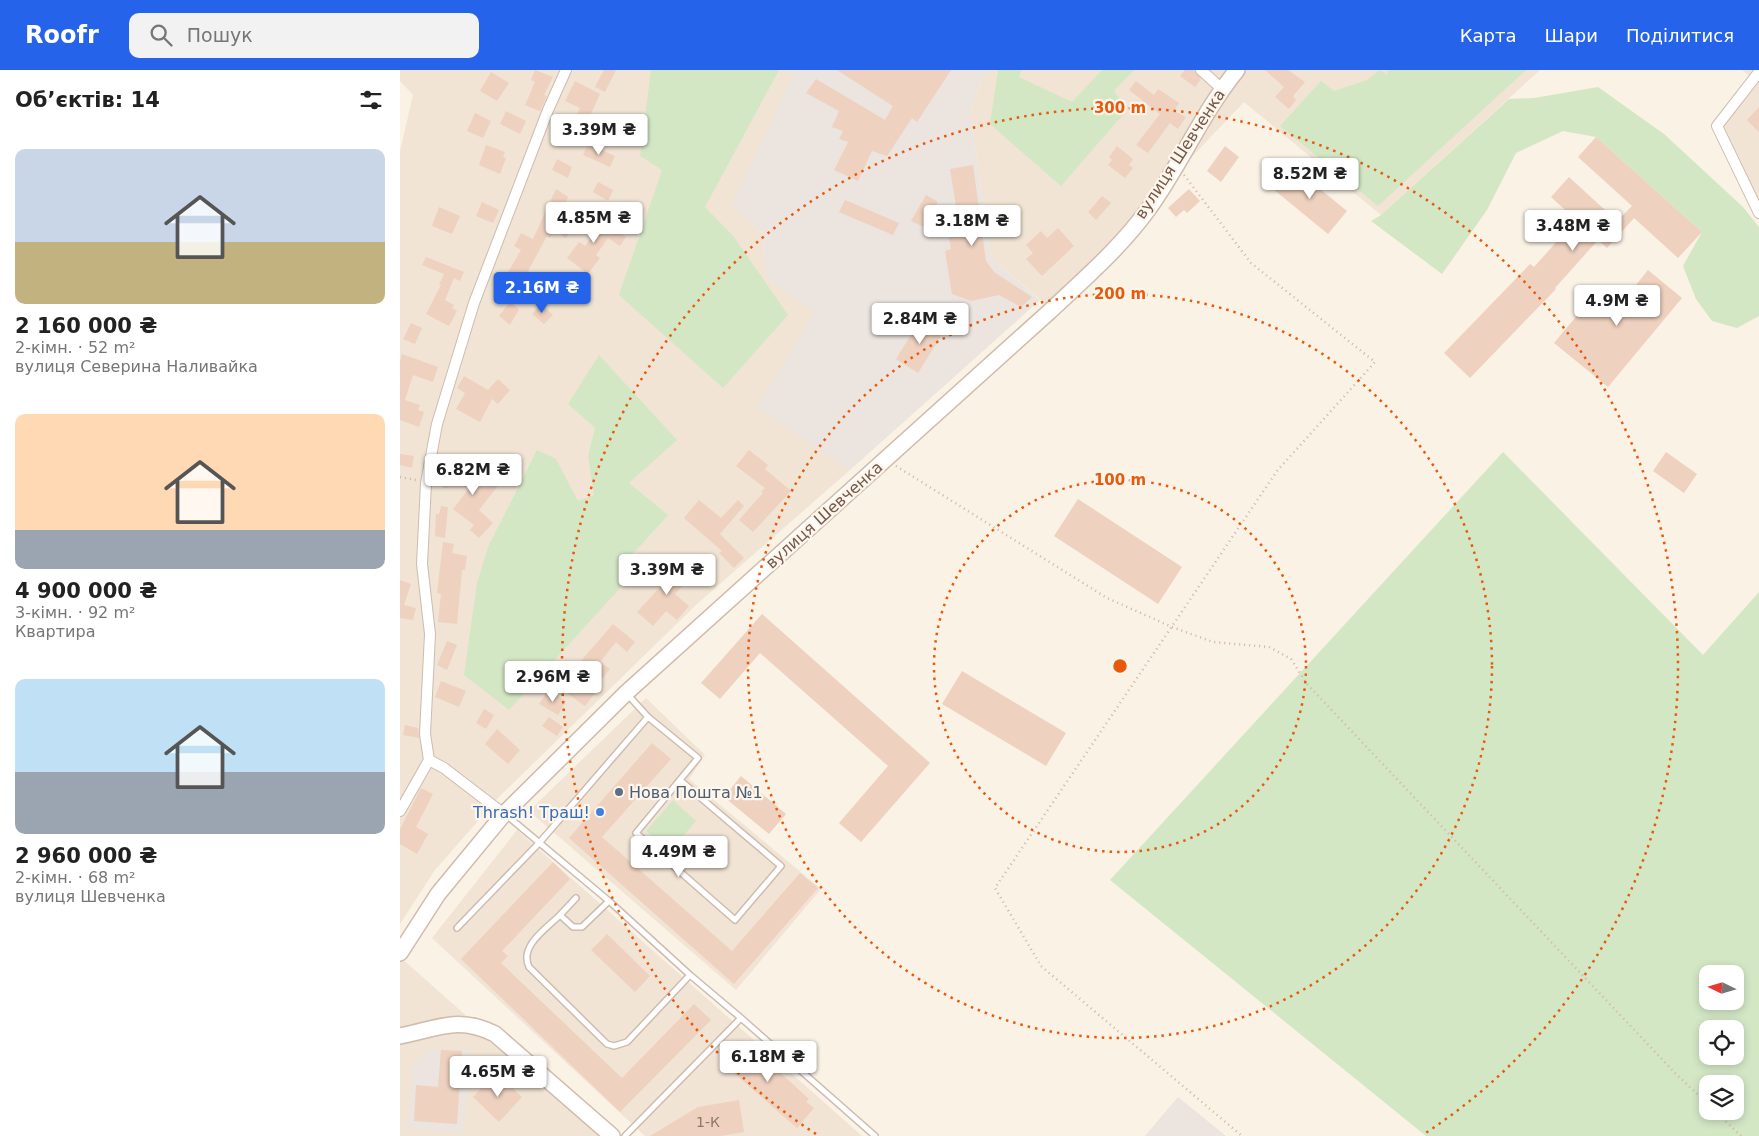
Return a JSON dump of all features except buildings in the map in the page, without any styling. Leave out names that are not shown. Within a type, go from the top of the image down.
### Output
[{"type":"street","points":[[400,811],[429,760],[425,734],[430,634],[422,564],[426,483],[438,424],[474,303],[548,110],[566,70]]},
{"type":"street","points":[[1201,70],[1222,89]]},
{"type":"street","name":"вулиця Шевченка","points":[[400,953],[438,894],[504,814],[626,693],[1050,312],[1115,250],[1147,210],[1222,89],[1237,70]]},
{"type":"street","points":[[1759,72],[1717,126],[1759,213]]},
{"type":"street","points":[[429,760],[444,768],[504,814]]},
{"type":"street","points":[[400,1036],[446,1024],[466,1024],[484,1028],[495,1034],[609,1135]]},
{"type":"lane","points":[[626,693],[648,716],[698,758],[681,781],[636,833],[735,920],[781,866],[681,781]]},
{"type":"lane","points":[[457,928],[540,842],[648,716]]},
{"type":"lane","points":[[504,814],[609,901],[690,975],[875,1136]]},
{"type":"lane","points":[[576,898],[528,948],[526,961],[529,967],[607,1044],[614,1046],[627,1042],[690,975]]},
{"type":"lane","points":[[560,915],[573,927],[582,927],[609,901]]},
{"type":"lane","points":[[625,1136],[741,1018]]},
{"type":"path","points":[[1176,164],[1250,263],[1375,362],[1277,471],[995,888],[1041,966],[1242,1136]]},
{"type":"path","points":[[886,460],[1107,598],[1172,627],[1213,642],[1269,647],[1291,659],[1314,692],[1675,1073],[1699,1096]]},
{"type":"path","points":[[400,477],[426,483]]},
{"type":"path","points":[[1724,1120],[1741,1136]]},
{"type":"shaded area","points":[[400,70],[796,70],[732,206],[762,233],[767,278],[815,312],[759,406],[850,470],[697,604],[499,797],[435,870],[400,924],[400,151],[413,95],[400,81]]},
{"type":"shaded area","points":[[796,70],[984,70],[970,112],[991,258],[1040,300],[850,470],[757,408],[815,312],[767,278],[762,233],[732,206]]},
{"type":"shaded area","points":[[984,70],[1540,70],[1381,215],[1244,102],[1049,307],[991,258],[970,112]]},
{"type":"shaded area","points":[[1742,70],[1759,70],[1759,213],[1717,126],[1753,79]]},
{"type":"shaded area","points":[[646,698],[705,755],[689,779],[821,889],[736,990],[529,811]]},
{"type":"shaded area","points":[[517,830],[862,1136],[645,1136],[432,938]]},
{"type":"shaded area","points":[[400,957],[602,1136],[400,1136]]},
{"type":"shaded area","points":[[433,1049],[470,1050],[464,1133],[407,1129],[412,1063]]},
{"type":"shaded area","points":[[1178,1097],[1226,1136],[1145,1136]]},
{"type":"green space","points":[[651,70],[779,70],[705,207],[734,237],[788,315],[723,388],[619,295],[662,170],[640,156]]},
{"type":"green space","points":[[998,70],[1021,70],[1019,77],[1072,102],[1102,70],[1134,70],[1114,91],[1127,110],[1061,186],[990,124]]},
{"type":"green space","points":[[1380,70],[1387,75],[1388,70],[1526,70],[1378,206],[1280,126],[1321,81],[1334,91],[1367,80]]},
{"type":"green space","points":[[1598,87],[1664,134],[1743,207],[1759,227],[1759,316],[1737,328],[1712,321],[1696,299],[1683,266],[1702,232],[1596,137],[1563,131],[1516,153],[1487,210],[1442,274],[1371,221],[1381,215],[1509,99],[1534,98]]},
{"type":"green space","points":[[599,355],[677,440],[629,483],[668,515],[631,556],[642,564],[509,710],[464,675],[477,583],[488,547],[537,450],[556,459],[578,501],[594,495],[588,456],[595,428],[568,404]]},
{"type":"green space","points":[[1503,452],[1703,655],[1759,592],[1759,1136],[1426,1136],[1110,880]]},
{"type":"green space","points":[[673,800],[696,821],[669,852],[646,831]]},
{"type":"place","name":"Нова Пошта №1","points":[[619,792]]},
{"type":"place","name":"Thrash! Траш!","points":[[600,812]]}]
